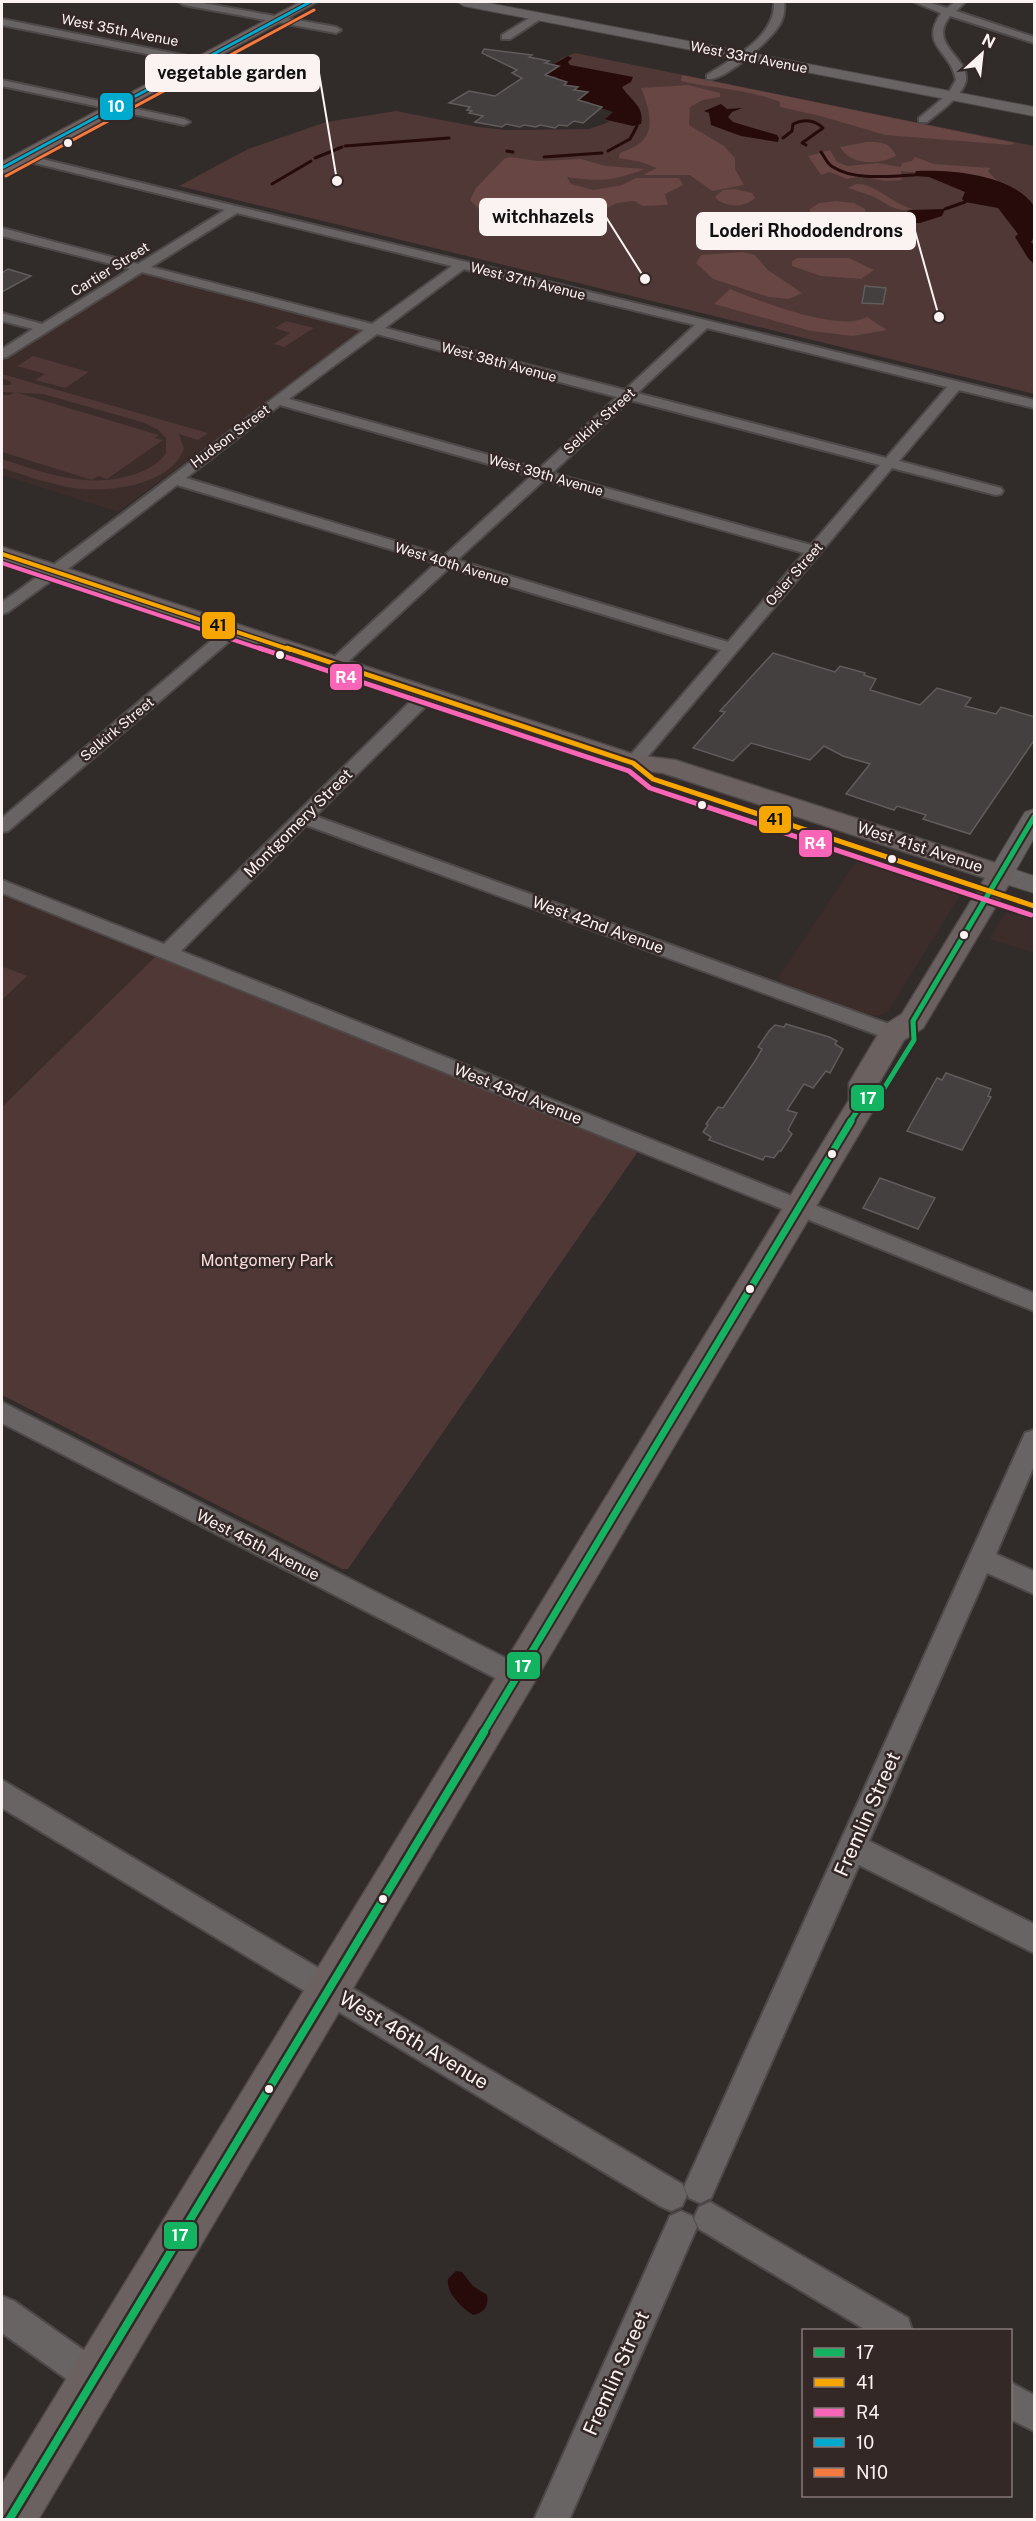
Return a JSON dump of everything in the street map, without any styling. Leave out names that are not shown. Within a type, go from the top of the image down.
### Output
[{"type":"highway","points":[[12,158],[114,107],[310,2]]},
{"type":"main road","name":"West 41st Avenue","points":[[2,554],[633,763],[653,779],[996,883]]},
{"type":"main road","points":[[9,2520],[864,1100],[864,1083],[996,883]]},
{"type":"street","points":[[183,2],[336,30]]},
{"type":"street","name":"West 33rd Avenue","points":[[464,2],[1035,112]]},
{"type":"street","points":[[711,77],[742,55],[773,28],[780,17],[779,2]]},
{"type":"street","points":[[919,2],[1035,40]]},
{"type":"street","points":[[923,120],[951,96],[959,87],[962,79],[939,42],[938,33],[940,23],[948,11],[960,2]]},
{"type":"street","points":[[506,37],[540,16]]},
{"type":"street","name":"West 35th Avenue","points":[[2,22],[267,75]]},
{"type":"street","points":[[2,83],[184,122]]},
{"type":"street","name":"West 37th Avenue","points":[[12,158],[234,209],[1035,404]]},
{"type":"street","name":"Cartier Street","points":[[2,354],[234,209]]},
{"type":"street","name":"West 38th Avenue","points":[[2,232],[996,491]]},
{"type":"street","name":"Hudson Street","points":[[2,609],[461,265]]},
{"type":"street","points":[[2,317],[43,328]]},
{"type":"street","name":"Selkirk Street","points":[[336,664],[704,324]]},
{"type":"street","name":"Osler Street","points":[[633,763],[956,385]]},
{"type":"street","name":"West 39th Avenue","points":[[278,400],[814,551]]},
{"type":"street","name":"West 40th Avenue","points":[[174,479],[731,648]]},
{"type":"street","name":"Selkirk Street","points":[[2,827],[233,630]]},
{"type":"street","name":"Montgomery Street","points":[[168,952],[428,694]]},
{"type":"street","points":[[996,883],[1035,817]]},
{"type":"street","name":"West 42nd Avenue","points":[[303,818],[903,1027]]},
{"type":"street","name":"West 41st Avenue","points":[[996,883],[1035,885]]},
{"type":"street","name":"West 41st Avenue","points":[[996,883],[1035,906]]},
{"type":"street","name":"West 43rd Avenue","points":[[2,886],[1035,1302]]},
{"type":"street","name":"West 45th Avenue","points":[[2,1412],[516,1676]]},
{"type":"street","name":"Fremlin Street","points":[[686,2191],[853,1847],[1035,1440]]},
{"type":"street","points":[[982,1559],[1035,1583]]},
{"type":"street","name":"West 46th Avenue","points":[[2,1793],[328,1989],[686,2191]]},
{"type":"street","points":[[853,1847],[1035,1939]]},
{"type":"street","points":[[686,2191],[669,2209],[671,2216],[696,2223],[892,2329]]},
{"type":"street","name":"Fremlin Street","points":[[552,2520],[696,2223]]},
{"type":"street","points":[[2,2313],[94,2378]]},
{"type":"street","points":[[1012,2400],[1035,2414]]},
{"type":"shaded area","points":[[568,56],[572,58],[568,62],[570,65],[633,77],[631,82],[622,87],[639,108],[641,124],[633,126],[605,119],[613,112],[588,104],[590,102],[578,100],[588,92],[564,85],[567,82],[555,80],[557,77],[545,75],[558,66],[554,64]]},
{"type":"shaded area","points":[[682,75],[1015,143],[1010,145],[885,135],[780,107],[780,102],[756,94],[681,81]]},
{"type":"shaded area","points":[[688,85],[720,93],[720,97],[703,100],[690,107],[689,125],[724,146],[735,158],[735,169],[744,185],[712,191],[690,175],[643,175],[657,168],[619,158],[620,153],[641,142],[649,130],[649,116],[641,88]]},
{"type":"shaded area","points":[[721,104],[727,109],[742,108],[732,112],[728,117],[733,122],[777,135],[778,142],[741,136],[711,125],[709,113],[704,111]]},
{"type":"shaded area","points":[[867,142],[884,144],[891,148],[896,156],[881,161],[858,161],[851,158],[840,147]]},
{"type":"shaded area","points":[[830,150],[837,162],[848,166],[877,163],[901,167],[902,163],[912,161],[915,157],[934,164],[991,168],[988,171],[997,181],[901,171],[902,180],[884,181],[862,176],[847,179],[830,172],[821,175],[808,156]]},
{"type":"shaded area","points":[[510,157],[538,161],[581,159],[606,166],[645,169],[607,179],[589,180],[567,177],[571,184],[593,190],[622,185],[636,178],[679,178],[683,185],[665,194],[668,205],[643,206],[634,201],[617,203],[607,208],[606,214],[600,219],[564,213],[547,224],[546,229],[537,232],[522,224],[533,218],[522,210],[508,207],[479,209],[470,200],[476,188],[504,159]]},
{"type":"shaded area","points":[[916,171],[946,171],[981,176],[1012,187],[1025,196],[1034,206],[1034,237],[1031,242],[1034,245],[1034,264],[1015,237],[1018,234],[998,208],[965,202],[962,199],[965,192],[929,177],[914,176]]},
{"type":"shaded area","points":[[856,184],[871,187],[897,203],[913,209],[900,210],[872,196],[848,188]]},
{"type":"shaded area","points":[[735,189],[752,193],[755,198],[746,204],[729,205],[715,197],[723,190]]},
{"type":"shaded area","points":[[836,201],[854,203],[865,209],[866,216],[853,222],[837,224],[829,223],[810,213],[810,209],[819,203]]},
{"type":"shaded area","points":[[945,209],[942,216],[920,223],[901,223],[898,217],[910,210]]},
{"type":"shaded area","points":[[743,252],[755,255],[768,270],[802,293],[789,299],[769,297],[713,279],[696,263],[701,255]]},
{"type":"shaded area","points":[[797,258],[849,258],[874,270],[861,279],[821,276],[792,266],[792,261]]},
{"type":"shaded area","points":[[147,272],[362,329],[363,332],[118,512],[2,475],[2,360],[133,277]]},
{"type":"shaded area","points":[[730,289],[779,307],[819,318],[854,321],[867,317],[887,330],[853,336],[811,331],[714,304]]},
{"type":"shaded area","points":[[863,858],[948,886],[958,893],[959,897],[889,1010],[880,1016],[866,1014],[780,982],[780,975],[857,860]]},
{"type":"shaded area","points":[[2,894],[156,956],[2,1109]]},
{"type":"shaded area","points":[[1007,910],[1034,915],[1034,953],[989,939]]},
{"type":"shaded area","points":[[456,2271],[462,2272],[473,2286],[487,2295],[486,2306],[480,2313],[473,2315],[452,2295],[448,2279]]},
{"type":"green space","points":[[575,53],[1034,146],[1034,394],[179,186],[248,149],[326,122],[396,111],[478,127],[506,130],[589,129],[609,122],[605,119],[613,112],[588,104],[590,102],[578,100],[588,92],[564,85],[567,82],[555,80],[557,77],[545,75],[558,66],[554,64],[562,58]]},
{"type":"green space","points":[[286,321],[314,328],[284,347],[274,344],[290,333],[275,328]]},
{"type":"green space","points":[[33,356],[89,372],[65,388],[35,380],[45,374],[17,366]]},
{"type":"green space","points":[[2,374],[208,433],[198,440],[179,434],[184,449],[176,462],[165,472],[134,485],[82,489],[43,481],[2,468],[2,459],[66,478],[115,479],[137,473],[155,464],[166,453],[166,438],[158,430],[145,423],[43,394],[2,392],[2,385],[11,385],[11,382],[2,378]]},
{"type":"green space","points":[[15,392],[159,435],[155,438],[163,440],[107,479],[98,476],[92,480],[2,452],[2,395]]},
{"type":"green space","name":"Montgomery Park","points":[[156,956],[632,1149],[637,1153],[348,1569],[342,1569],[2,1395],[2,1107]]},
{"type":"green space","points":[[4,967],[27,976],[2,1000],[2,970]]},
{"type":"building","points":[[484,49],[532,55],[529,57],[549,61],[545,63],[559,66],[545,75],[567,82],[564,85],[578,87],[574,90],[588,92],[578,100],[602,107],[583,123],[574,121],[567,126],[559,125],[555,128],[540,125],[520,127],[506,124],[502,127],[475,122],[483,116],[469,113],[472,111],[467,110],[470,107],[449,103],[469,91],[495,96],[522,78],[512,73],[517,70],[482,53]]},
{"type":"building","points":[[8,269],[31,276],[2,292],[2,273]]},
{"type":"building","points":[[865,286],[886,288],[883,304],[862,303]]},
{"type":"building","points":[[773,653],[835,672],[840,666],[865,673],[864,675],[876,679],[870,690],[920,705],[937,688],[971,698],[965,706],[996,714],[1001,707],[1035,717],[1035,739],[970,834],[923,819],[926,815],[897,806],[894,810],[846,794],[870,764],[843,756],[824,746],[810,760],[751,743],[733,761],[693,748],[725,712],[720,711]]},
{"type":"building","points":[[786,1024],[829,1037],[837,1041],[835,1044],[843,1049],[830,1073],[826,1071],[813,1088],[804,1084],[787,1110],[797,1113],[788,1130],[792,1134],[781,1151],[774,1158],[765,1156],[763,1160],[709,1140],[711,1137],[703,1132],[708,1125],[706,1124],[718,1107],[723,1108],[755,1061],[762,1049],[758,1047],[769,1031],[775,1025],[784,1027]]},
{"type":"building","points":[[946,1073],[991,1089],[988,1096],[991,1097],[962,1150],[907,1131],[937,1078],[942,1080]]},
{"type":"building","points":[[880,1178],[935,1198],[918,1229],[863,1208]]},
{"type":"waterway","points":[[783,138],[792,131],[793,124],[812,121],[823,128],[802,143],[806,145]]},
{"type":"waterway","points":[[608,151],[630,139],[637,126]]},
{"type":"waterway","points":[[345,146],[449,138]]},
{"type":"waterway","points":[[315,158],[342,147]]},
{"type":"waterway","points":[[507,151],[513,152]]},
{"type":"waterway","points":[[821,152],[831,166],[851,174],[872,177],[914,175]]},
{"type":"waterway","points":[[544,157],[602,153]]},
{"type":"waterway","points":[[272,184],[311,161]]},
{"type":"waterway","points":[[945,209],[965,202]]},
{"type":"transit line","name":"10","points":[[2,168],[310,2]]},
{"type":"transit line","name":"N10","points":[[6,176],[314,10]]},
{"type":"transit line","name":"41","points":[[2,554],[633,763],[653,779],[1034,906]]},
{"type":"transit line","name":"R4","points":[[2,563],[629,771],[650,788],[1031,915]]},
{"type":"transit line","name":"17","points":[[9,2520],[864,1100],[883,1090],[914,1040],[913,1021],[1034,817]]},
{"type":"place","name":"vegetable garden","points":[[337,181]]},
{"type":"place","name":"witchhazels","points":[[645,279]]},
{"type":"place","name":"Loderi Rhododendrons","points":[[939,317]]}]
